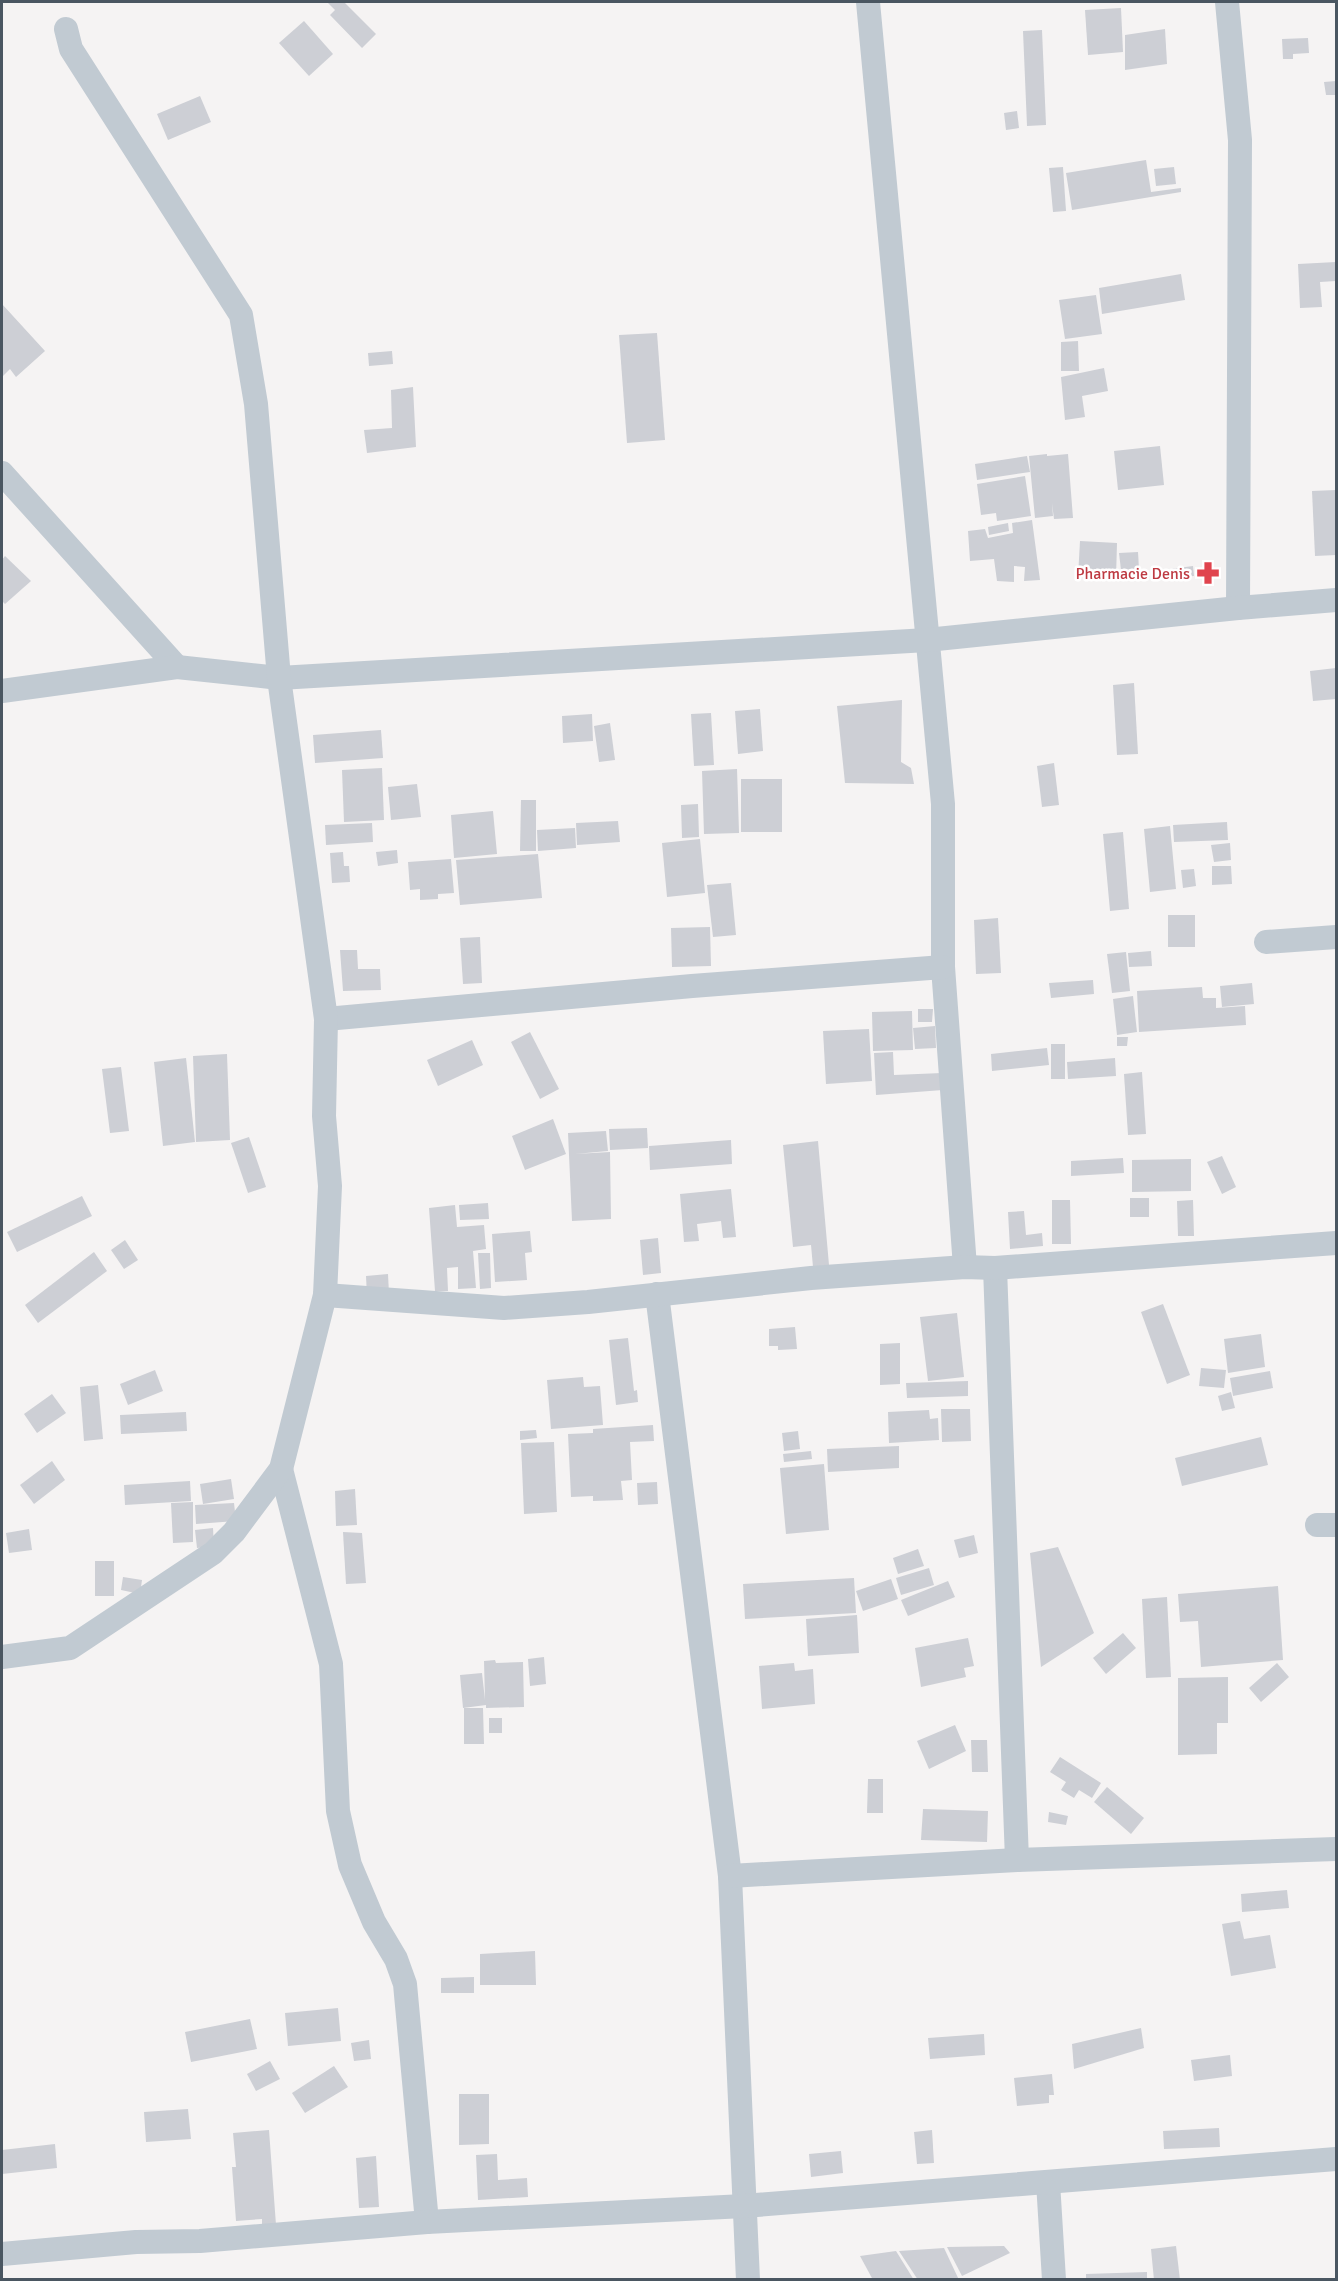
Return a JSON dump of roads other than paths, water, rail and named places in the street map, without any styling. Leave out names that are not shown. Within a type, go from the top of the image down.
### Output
[{"type":"street","points":[[868,2],[943,804],[943,967],[965,1267]]},
{"type":"street","points":[[1227,2],[1240,140],[1238,608]]},
{"type":"street","points":[[2,1657],[70,1648],[175,1578],[213,1552],[234,1532],[281,1469],[325,1295],[330,1186],[324,1116],[326,1018],[279,678],[255,404],[241,315],[71,49],[66,29]]},
{"type":"street","points":[[2,473],[177,667]]},
{"type":"street","points":[[2,691],[177,667],[279,678],[927,640],[1336,600]]},
{"type":"street","points":[[1266,942],[1336,937]]},
{"type":"street","points":[[326,1018],[943,967]]},
{"type":"street","points":[[325,1295],[504,1308],[588,1302],[811,1278],[965,1267],[995,1268],[1336,1243]]},
{"type":"street","points":[[995,1268],[1017,1860]]},
{"type":"street","points":[[657,1294],[730,1876],[748,2280]]},
{"type":"street","points":[[281,1469],[331,1665],[338,1811],[350,1865],[374,1922],[396,1959],[405,1984],[427,2222]]},
{"type":"street","points":[[730,1876],[1017,1860],[1336,1849]]},
{"type":"street","points":[[2,2254],[136,2242],[200,2241],[427,2222],[744,2206],[1336,2159]]},
{"type":"street","points":[[1048,2182],[1054,2280]]},
{"type":"place","name":"Pharmacie Denis","points":[[1208,573]]}]
